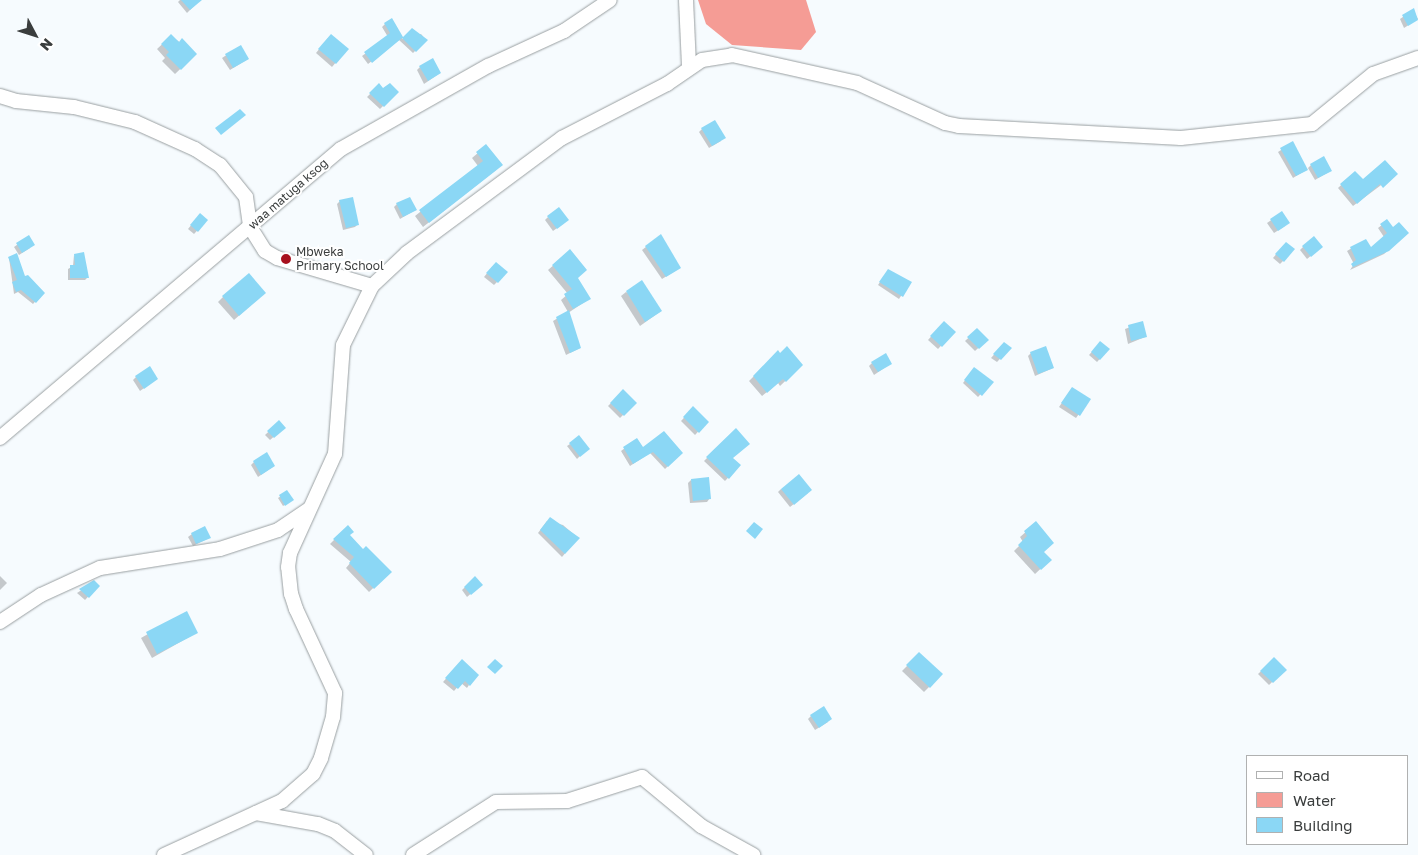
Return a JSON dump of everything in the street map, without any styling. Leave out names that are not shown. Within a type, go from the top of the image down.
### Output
[{"type":"street","name":"waa matuga ksog","points":[[0,438],[341,149],[488,66],[564,32],[610,0]]},
{"type":"street","points":[[686,0],[689,67]]},
{"type":"street","points":[[164,855],[282,801],[313,774],[322,758],[333,717],[335,693],[332,681],[291,594],[290,553],[335,454],[343,345],[372,286],[407,254],[562,138],[667,84],[689,67],[707,59],[732,55],[816,71],[857,83],[945,123],[959,126],[1181,138],[1312,124],[1373,74],[1418,58]]},
{"type":"street","points":[[0,96],[16,101],[74,107],[135,122],[195,149],[220,165],[246,197],[250,227],[265,251],[277,258],[372,286]]},
{"type":"street","points":[[0,622],[41,595],[100,568],[220,549],[278,530],[310,509]]},
{"type":"street","points":[[413,855],[496,802],[567,801],[642,777],[701,826],[753,855]]},
{"type":"street","points":[[256,813],[318,824],[335,831],[366,855]]},
{"type":"water","points":[[698,0],[806,0],[816,32],[801,50],[732,45],[706,24]]},
{"type":"building","points":[[181,0],[202,0],[190,10]]},
{"type":"building","points":[[1414,8],[1418,20],[1408,26],[1402,15]]},
{"type":"building","points":[[392,18],[403,37],[412,28],[428,40],[416,52],[402,38],[372,63],[364,52],[390,33],[384,23]]},
{"type":"building","points":[[171,34],[179,42],[182,38],[197,54],[181,70],[166,55],[169,52],[161,44]]},
{"type":"building","points":[[331,34],[349,49],[336,64],[318,49]]},
{"type":"building","points":[[241,45],[249,59],[233,68],[225,54]]},
{"type":"building","points":[[433,58],[441,73],[428,81],[419,66]]},
{"type":"building","points":[[379,83],[383,88],[390,83],[399,92],[384,107],[369,93]]},
{"type":"building","points":[[240,109],[246,115],[221,135],[215,128]]},
{"type":"building","points":[[715,120],[726,138],[712,146],[701,128]]},
{"type":"building","points":[[1293,141],[1308,170],[1296,176],[1280,148]]},
{"type":"building","points":[[486,144],[503,165],[429,223],[419,210],[483,161],[476,152]]},
{"type":"building","points":[[1324,156],[1332,171],[1318,178],[1310,164]]},
{"type":"building","points":[[1385,160],[1398,174],[1383,188],[1380,184],[1357,204],[1340,184],[1355,171],[1363,179]]},
{"type":"building","points":[[353,197],[359,225],[346,228],[339,200]]},
{"type":"building","points":[[410,197],[417,210],[403,217],[396,203]]},
{"type":"building","points":[[559,207],[569,220],[557,229],[547,216]]},
{"type":"building","points":[[1282,211],[1290,223],[1278,231],[1270,219]]},
{"type":"building","points":[[200,213],[208,220],[198,232],[190,225]]},
{"type":"building","points":[[1387,219],[1393,227],[1399,222],[1409,233],[1389,251],[1353,267],[1351,264],[1356,260],[1350,247],[1366,239],[1371,247],[1387,233],[1380,224]]},
{"type":"building","points":[[661,234],[681,268],[666,277],[645,246]]},
{"type":"building","points":[[29,235],[35,245],[22,253],[16,243]]},
{"type":"building","points":[[1314,236],[1323,247],[1311,257],[1302,246]]},
{"type":"building","points":[[1286,242],[1295,249],[1284,262],[1275,254]]},
{"type":"building","points":[[570,249],[587,270],[578,278],[591,299],[573,309],[564,294],[572,289],[552,265]]},
{"type":"building","points":[[84,252],[89,278],[70,278],[70,265],[75,265],[74,254]]},
{"type":"building","points":[[17,253],[25,276],[28,275],[45,293],[36,303],[21,290],[16,292],[12,282],[17,280],[8,257]]},
{"type":"building","points":[[496,262],[508,272],[498,283],[486,273]]},
{"type":"building","points":[[888,269],[912,282],[903,297],[879,282]]},
{"type":"building","points":[[249,273],[266,293],[239,316],[222,296]]},
{"type":"building","points":[[642,280],[662,311],[645,322],[626,291]]},
{"type":"building","points":[[569,310],[581,348],[570,353],[556,317]]},
{"type":"building","points":[[944,321],[956,332],[942,347],[930,336]]},
{"type":"building","points":[[1143,321],[1147,337],[1131,341],[1128,325]]},
{"type":"building","points":[[977,328],[989,340],[979,349],[967,337]]},
{"type":"building","points":[[1100,341],[1110,349],[1100,360],[1091,352]]},
{"type":"building","points":[[1004,342],[1012,348],[1001,360],[993,354]]},
{"type":"building","points":[[787,346],[803,365],[786,382],[783,379],[767,393],[753,376],[778,350],[780,353]]},
{"type":"building","points":[[1046,346],[1054,368],[1038,374],[1030,352]]},
{"type":"building","points":[[886,353],[892,364],[878,372],[871,362]]},
{"type":"building","points":[[150,366],[158,379],[144,389],[135,376]]},
{"type":"building","points":[[974,367],[994,382],[982,396],[964,380]]},
{"type":"building","points":[[1072,387],[1091,399],[1080,416],[1061,403]]},
{"type":"building","points":[[623,389],[637,403],[624,416],[610,403]]},
{"type":"building","points":[[693,406],[709,422],[699,433],[683,417]]},
{"type":"building","points":[[279,420],[286,428],[274,438],[267,431]]},
{"type":"building","points":[[736,428],[750,444],[733,458],[741,465],[729,479],[706,457]]},
{"type":"building","points":[[664,431],[683,453],[668,467],[653,452],[633,464],[623,447],[637,438],[643,447]]},
{"type":"building","points":[[579,435],[590,449],[580,457],[569,443]]},
{"type":"building","points":[[267,452],[275,466],[261,475],[253,461]]},
{"type":"building","points":[[799,474],[812,490],[794,505],[781,489]]},
{"type":"building","points":[[709,477],[711,499],[693,501],[691,479]]},
{"type":"building","points":[[287,490],[294,500],[285,506],[279,495]]},
{"type":"building","points":[[550,517],[580,538],[565,554],[540,530]]},
{"type":"building","points":[[1036,521],[1054,543],[1044,552],[1052,560],[1041,570],[1018,545],[1027,536],[1024,531]]},
{"type":"building","points":[[754,522],[763,529],[755,539],[746,531]]},
{"type":"building","points":[[348,525],[354,532],[350,535],[363,549],[366,546],[392,572],[374,589],[349,563],[354,557],[333,539]]},
{"type":"building","points":[[205,526],[211,538],[196,544],[191,533]]},
{"type":"building","points":[[475,576],[483,585],[471,595],[464,587]]},
{"type":"building","points":[[94,580],[100,586],[89,598],[79,589]]},
{"type":"building","points":[[187,611],[198,633],[157,654],[146,632]]},
{"type":"building","points":[[919,652],[943,674],[930,688],[906,665]]},
{"type":"building","points":[[1274,657],[1287,670],[1273,683],[1260,671]]},
{"type":"building","points":[[462,659],[479,675],[470,686],[465,681],[458,689],[445,678]]},
{"type":"building","points":[[495,659],[503,666],[495,674],[487,667]]},
{"type":"building","points":[[824,706],[832,719],[819,728],[810,715]]},
{"type":"place","name":"Mbweka Primary School","points":[[286,259]]}]
